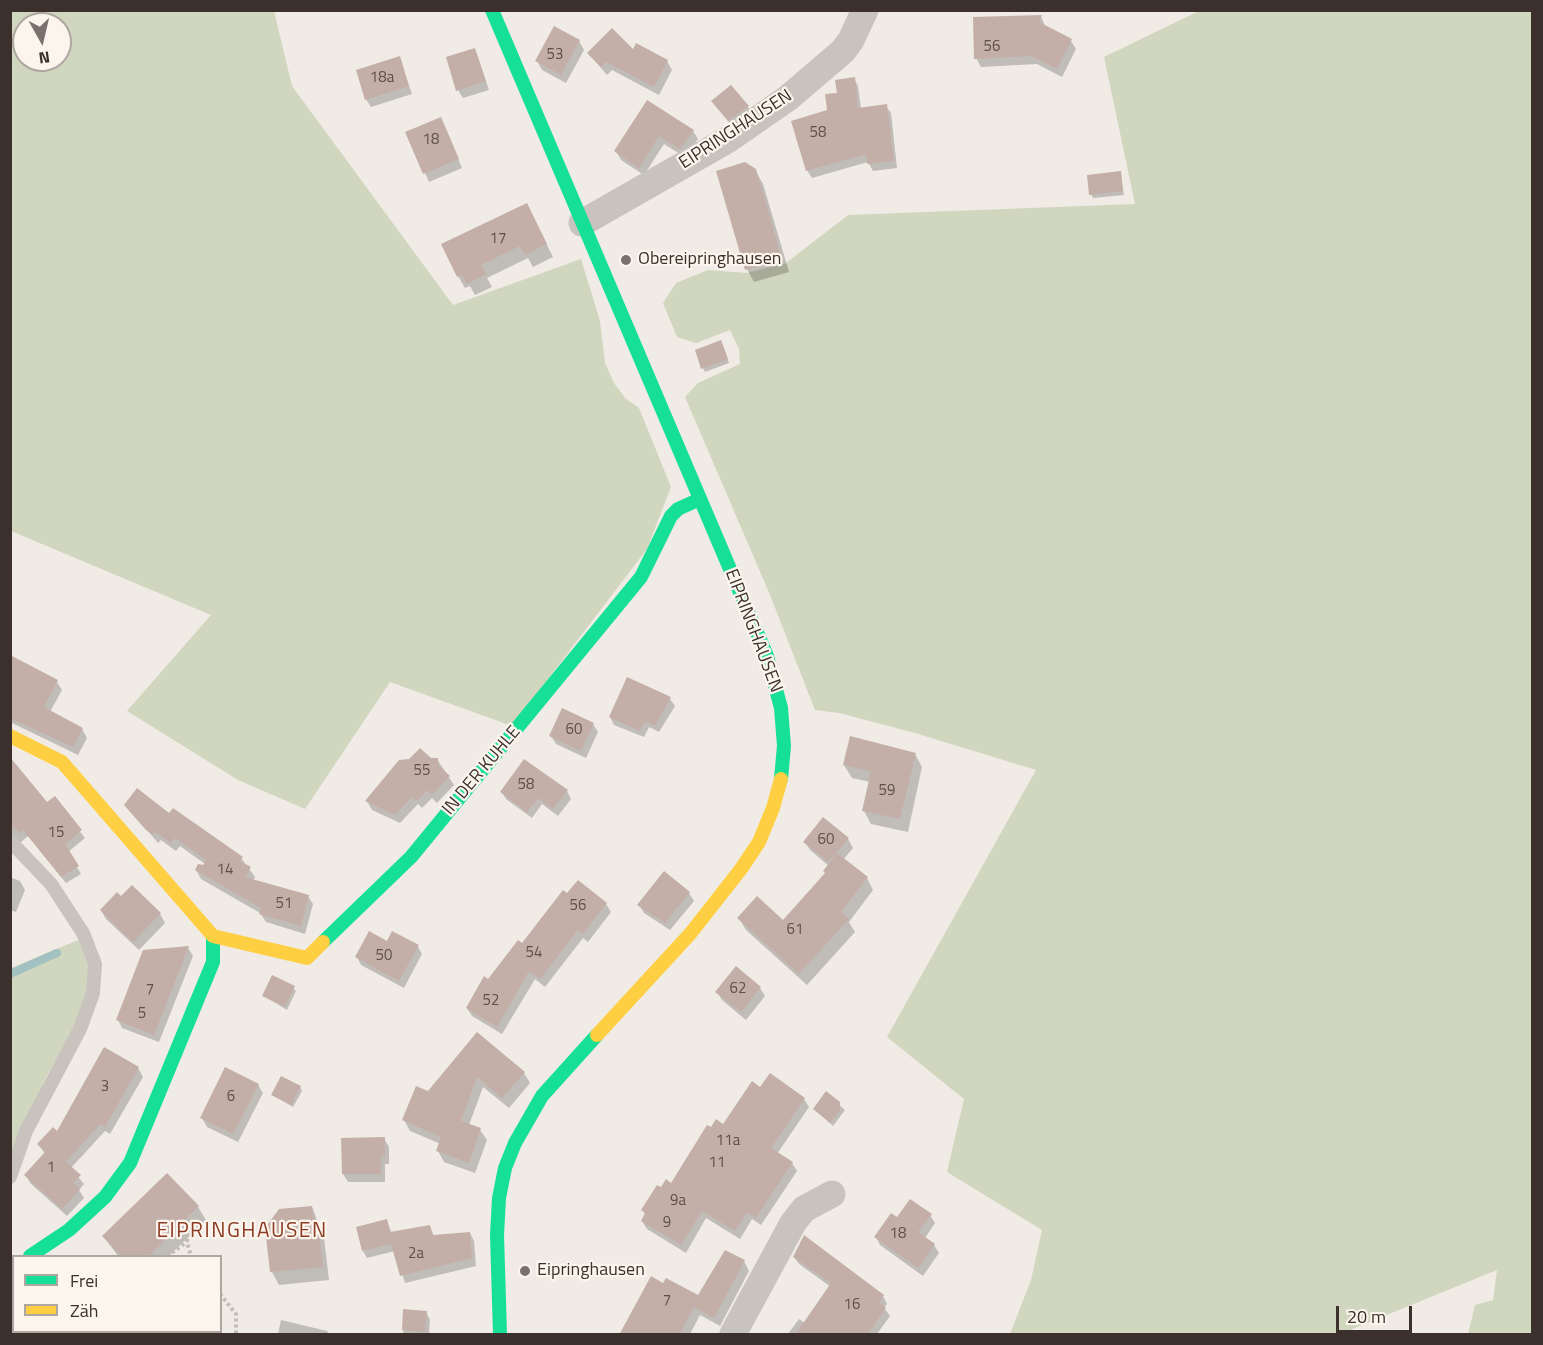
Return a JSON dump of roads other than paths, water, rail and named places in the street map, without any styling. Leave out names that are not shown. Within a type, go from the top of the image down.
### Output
[{"type":"main road","name":"EIPRINGHAUSEN","points":[[492,10],[772,672],[781,708],[784,737],[780,785],[767,825],[741,869],[684,941],[542,1096],[515,1143],[505,1168],[499,1198],[497,1235],[500,1335]]},
{"type":"main road","name":"IN DER KUHLE","points":[[213,936],[307,958],[414,853],[641,577],[671,516],[678,509],[700,499]]},
{"type":"main road","points":[[10,736],[62,762],[213,936],[213,962],[187,1030],[151,1107],[130,1163],[105,1197],[69,1230],[33,1255]]},
{"type":"street","name":"EIPRINGHAUSEN","points":[[582,223],[729,139],[788,98],[843,51],[851,40],[865,10]]},
{"type":"street","points":[[733,1335],[793,1223],[804,1209],[832,1194]]},
{"type":"street","points":[[24,1333],[32,1335]]},
{"type":"lane","points":[[10,1177],[26,1131],[80,1029],[93,993],[95,964],[83,933],[51,884],[11,842]]},
{"type":"waterway","points":[[10,974],[57,953]]},
{"type":"place","name":"Obereipringhausen","points":[[626,260]]},
{"type":"place","name":"Eipringhausen","points":[[525,1271]]},
{"type":"district","name":"EIPRINGHAUSEN","points":[[242,1232]]}]
